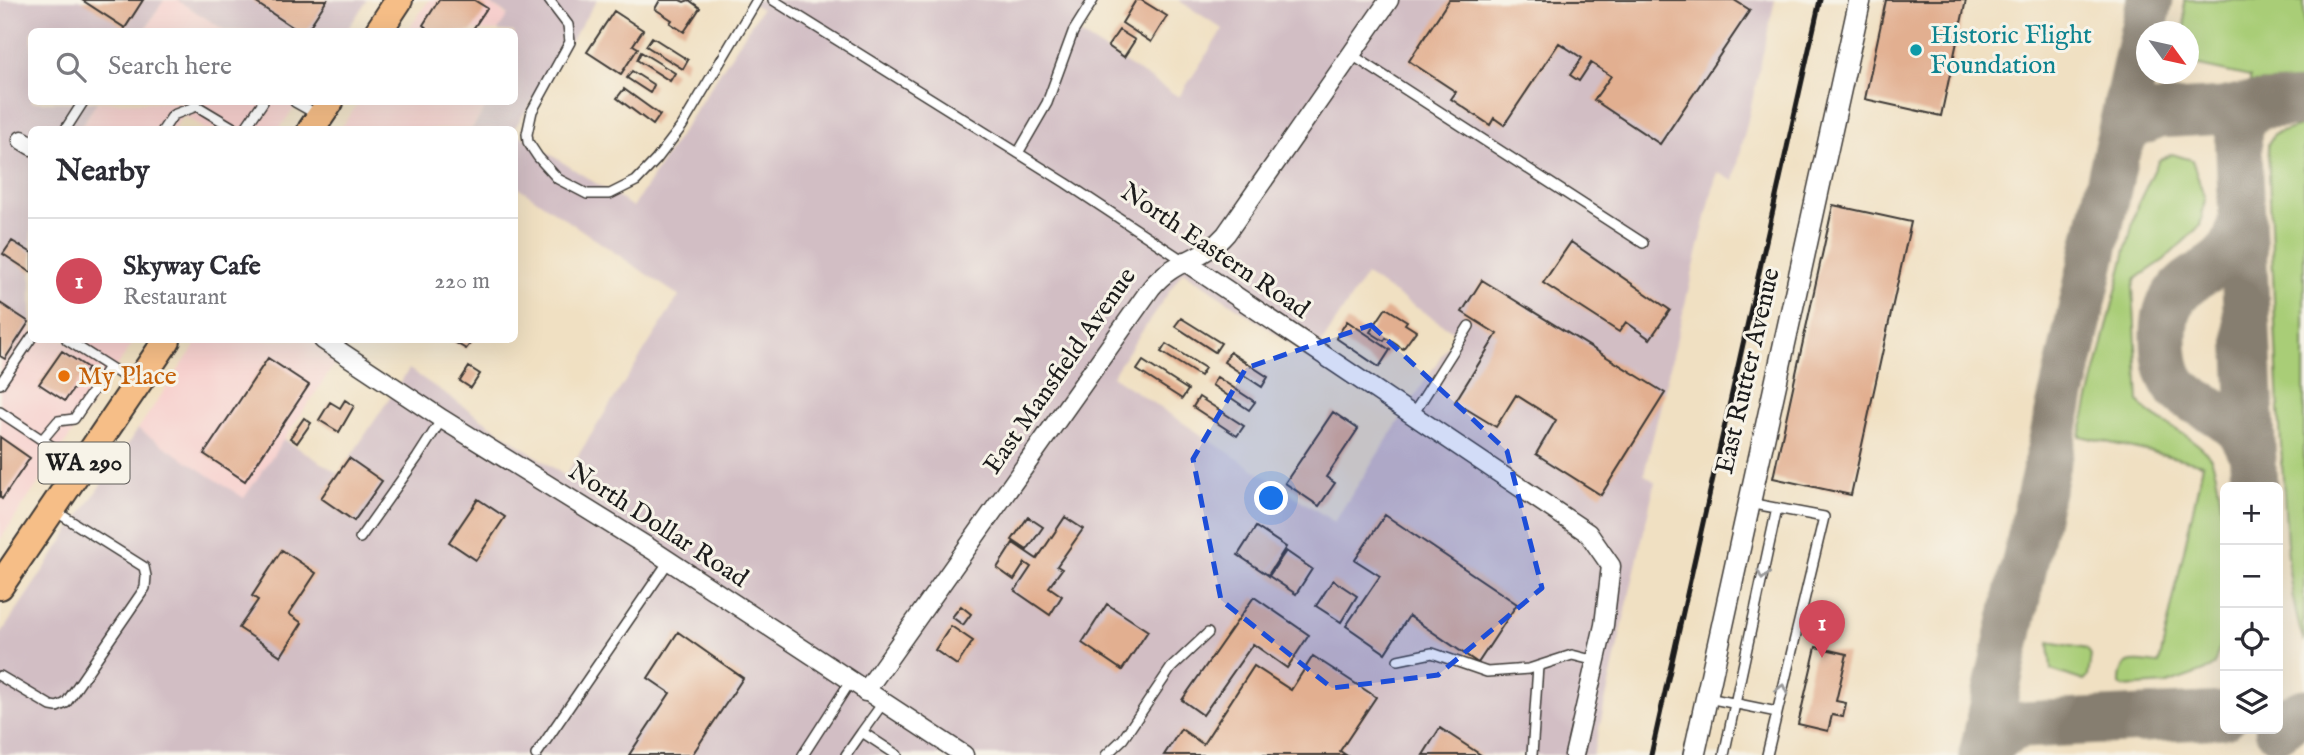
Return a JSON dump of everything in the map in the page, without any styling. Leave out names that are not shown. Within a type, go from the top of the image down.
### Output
[{"type":"main road","points":[[381,28],[399,0]]},
{"type":"main road","name":"WA 290","points":[[0,586],[165,343]]},
{"type":"street","name":"East Mansfield Avenue","points":[[858,687],[1151,288],[1166,271],[1209,251],[1226,234],[1389,0]]},
{"type":"street","name":"East Rutter Avenue","points":[[1693,755],[1860,0]]},
{"type":"street","name":"North Eastern Road","points":[[1184,261],[1588,533],[1611,566],[1604,625],[1596,661]]},
{"type":"street","name":"North Dollar Road","points":[[328,343],[442,419],[669,561],[883,703],[945,750],[964,755]]},
{"type":"street","points":[[1574,755],[1596,661]]},
{"type":"lane","points":[[550,0],[568,25],[570,42],[532,111],[528,142],[558,179],[587,194],[610,194],[636,181],[656,160],[682,126],[757,0]]},
{"type":"lane","name":"North Eastern Road","points":[[773,0],[1018,153],[1184,261]]},
{"type":"lane","points":[[1018,153],[1047,103],[1073,32],[1093,0]]},
{"type":"lane","points":[[1352,55],[1643,243]]},
{"type":"lane","points":[[68,126],[81,105]]},
{"type":"lane","points":[[166,126],[173,115],[197,105]]},
{"type":"lane","points":[[200,105],[231,126]]},
{"type":"lane","points":[[247,126],[261,105]]},
{"type":"lane","points":[[300,105],[320,116]]},
{"type":"lane","points":[[1412,416],[1469,326]]},
{"type":"lane","points":[[0,384],[4,370],[28,342]]},
{"type":"lane","points":[[72,343],[136,385]]},
{"type":"lane","points":[[42,440],[58,421],[74,419],[109,367]]},
{"type":"lane","points":[[0,412],[81,466]]},
{"type":"lane","points":[[360,538],[442,419]]},
{"type":"lane","points":[[1748,502],[1824,517],[1767,755]]},
{"type":"lane","points":[[1724,755],[1777,508]]},
{"type":"lane","points":[[0,676],[51,706],[57,707],[66,703],[145,588],[144,567],[52,509]]},
{"type":"lane","points":[[536,755],[669,561]]},
{"type":"lane","points":[[1107,755],[1123,739],[1171,668],[1208,633]]},
{"type":"lane","points":[[1398,660],[1432,653],[1487,672],[1529,669],[1572,655],[1596,661]]},
{"type":"lane","points":[[1532,755],[1538,666]]},
{"type":"lane","points":[[803,755],[858,687]]},
{"type":"lane","points":[[1706,698],[1777,712]]},
{"type":"lane","points":[[846,755],[883,703]]},
{"type":"lane","points":[[862,732],[897,755]]},
{"type":"highlighted area","points":[[1371,325],[1507,451],[1542,588],[1438,675],[1332,688],[1221,600],[1193,459],[1246,368]]},
{"type":"shaded area","points":[[0,0],[164,0],[146,28],[28,28],[28,105],[95,105],[81,126],[28,126],[28,328],[7,361],[0,356]]},
{"type":"shaded area","points":[[164,0],[177,0],[221,28],[146,28]]},
{"type":"shaded area","points":[[177,0],[367,0],[349,28],[221,28]]},
{"type":"shaded area","points":[[429,0],[484,0],[508,16],[500,28],[410,28]]},
{"type":"shaded area","points":[[484,0],[597,0],[516,126],[474,126],[488,105],[518,105],[518,28],[500,28],[508,15]]},
{"type":"shaded area","points":[[747,0],[1099,0],[1078,33],[1179,97],[1223,29],[1178,0],[1775,0],[1734,181],[1717,172],[1644,474],[1655,482],[1593,755],[0,755],[0,635],[138,429],[244,498],[284,439],[339,474],[409,369],[565,476],[679,296],[518,187],[518,134],[633,207],[761,9]],"holes":[[[1183,271],[1312,358],[1366,275],[1456,333],[1334,522],[1112,376]]]},
{"type":"shaded area","points":[[95,105],[297,105],[281,126],[200,126],[183,115],[176,126],[82,126]]},
{"type":"shaded area","points":[[357,105],[488,105],[473,126],[342,126]]},
{"type":"shaded area","points":[[28,328],[28,343],[133,343],[0,540],[0,356],[7,361]]},
{"type":"shaded area","points":[[197,343],[349,343],[244,499],[138,429]]},
{"type":"green space","points":[[2184,0],[2304,0],[2304,82],[2250,83],[2250,77],[2199,66],[2199,21],[2185,21]]},
{"type":"green space","points":[[2304,125],[2304,642],[2290,582],[2287,541],[2268,144],[2274,134]]},
{"type":"green space","points":[[2172,154],[2192,160],[2205,199],[2200,226],[2164,260],[2136,279],[2133,287],[2139,402],[2154,416],[2203,449],[2215,469],[2220,500],[2220,646],[2214,665],[2210,669],[2167,684],[2123,687],[2120,684],[2121,674],[2127,664],[2159,664],[2203,464],[2080,436],[2137,206],[2159,160]]},
{"type":"green space","points":[[2049,642],[2087,649],[2091,655],[2088,677],[2084,681],[2051,670]]},
{"type":"building","points":[[82,0],[143,0],[125,28]]},
{"type":"building","points":[[252,0],[327,0],[309,28],[294,28]]},
{"type":"building","points":[[439,0],[474,0],[487,8],[474,28],[427,28],[423,25]]},
{"type":"building","points":[[660,0],[689,0],[700,8],[684,32],[655,9]]},
{"type":"building","points":[[1136,0],[1141,0],[1167,16],[1151,42],[1122,23]]},
{"type":"building","points":[[1449,0],[1734,0],[1750,10],[1660,144],[1594,100],[1611,76],[1591,63],[1579,81],[1570,75],[1582,58],[1559,43],[1504,125],[1494,118],[1490,125],[1451,99],[1456,92],[1409,61]]},
{"type":"building","name":"Historic Flight Foundation","points":[[1886,0],[1966,0],[1941,116],[1865,99]]},
{"type":"building","points":[[614,11],[643,30],[633,45],[638,48],[621,74],[587,52]]},
{"type":"building","points":[[1119,30],[1135,40],[1124,57],[1108,46]]},
{"type":"building","points":[[652,37],[688,60],[683,69],[646,46]]},
{"type":"building","points":[[641,52],[675,73],[670,81],[637,60]]},
{"type":"building","points":[[632,71],[654,85],[650,93],[627,78]]},
{"type":"building","points":[[624,89],[660,115],[653,125],[617,98]]},
{"type":"building","points":[[1833,205],[1911,222],[1851,495],[1773,478]]},
{"type":"building","points":[[12,241],[28,251],[28,270],[3,254]]},
{"type":"building","points":[[1571,242],[1670,310],[1650,339],[1626,322],[1619,332],[1543,283]]},
{"type":"building","points":[[1482,280],[1665,393],[1601,495],[1536,454],[1556,420],[1516,395],[1496,427],[1455,402],[1497,334],[1462,312]]},
{"type":"building","points":[[0,303],[28,324],[5,359],[0,356]]},
{"type":"building","points":[[1386,308],[1407,321],[1405,324],[1416,331],[1403,349],[1370,332]]},
{"type":"building","points":[[1181,318],[1221,343],[1215,352],[1175,326]]},
{"type":"building","points":[[1347,321],[1390,350],[1379,367],[1336,338]]},
{"type":"building","points":[[456,343],[471,343],[466,349]]},
{"type":"building","points":[[1166,344],[1205,368],[1200,376],[1161,352]]},
{"type":"building","name":"My Place","points":[[62,351],[88,368],[65,401],[39,384]]},
{"type":"building","points":[[1230,352],[1268,377],[1262,387],[1224,362]]},
{"type":"building","points":[[268,358],[309,385],[245,481],[204,454]]},
{"type":"building","points":[[1143,361],[1188,390],[1182,399],[1137,370]]},
{"type":"building","points":[[469,367],[480,374],[471,388],[460,381]]},
{"type":"building","points":[[1217,377],[1255,402],[1249,410],[1212,385]]},
{"type":"building","points":[[1199,397],[1244,426],[1237,436],[1193,407]]},
{"type":"building","points":[[345,400],[354,406],[339,432],[319,420],[330,402],[340,408]]},
{"type":"building","points":[[1333,412],[1358,429],[1326,477],[1335,483],[1319,506],[1285,483]]},
{"type":"building","points":[[304,418],[311,423],[297,443],[290,438]]},
{"type":"building","points":[[0,437],[30,458],[2,499],[0,497]]},
{"type":"building","points":[[349,458],[382,481],[354,521],[321,498]]},
{"type":"building","points":[[478,499],[505,517],[476,560],[449,542]]},
{"type":"building","points":[[1385,515],[1517,604],[1478,663],[1409,616],[1385,653],[1346,626],[1380,576],[1355,560]]},
{"type":"building","points":[[1028,517],[1043,527],[1027,550],[1012,540]]},
{"type":"building","points":[[1065,517],[1083,529],[1057,566],[1062,569],[1049,587],[1062,596],[1050,615],[1015,591],[1031,567],[1025,563],[1014,580],[997,568],[1013,543],[1037,559]]},
{"type":"building","points":[[1256,527],[1286,547],[1268,575],[1238,555]]},
{"type":"building","points":[[282,550],[316,573],[289,614],[302,623],[281,656],[239,628],[258,600],[252,596]]},
{"type":"building","points":[[1286,551],[1312,569],[1296,594],[1269,576]]},
{"type":"building","points":[[1333,580],[1357,596],[1341,622],[1316,606]]},
{"type":"building","points":[[1254,597],[1309,635],[1287,668],[1253,644],[1203,715],[1182,700]]},
{"type":"building","points":[[1107,604],[1148,631],[1122,670],[1082,643]]},
{"type":"building","points":[[961,606],[971,614],[963,625],[952,617]]},
{"type":"building","points":[[951,626],[973,641],[957,665],[935,650]]},
{"type":"building","points":[[678,632],[743,678],[692,755],[629,755],[670,693],[648,678]]},
{"type":"building","points":[[1816,647],[1847,654],[1836,701],[1846,703],[1843,717],[1832,715],[1828,731],[1798,724]]},
{"type":"building","points":[[1313,656],[1376,697],[1340,751],[1346,755],[1164,755],[1181,729],[1203,744],[1254,666],[1291,690]]},
{"type":"building","points":[[1440,728],[1481,755],[1423,755]]},
{"type":"taxiway","points":[[1982,755],[2150,0]]},
{"type":"taxiway","points":[[2116,153],[2127,131],[2136,124],[2159,115],[2304,103]]},
{"type":"taxiway","points":[[2254,482],[2238,129],[2247,114],[2262,105]]},
{"type":"taxiway","points":[[2241,221],[2229,251],[2220,261],[2188,283],[2170,304],[2165,317],[2164,340],[2170,376],[2177,387],[2234,425],[2246,440],[2253,457]]},
{"type":"taxiway","points":[[2283,725],[2304,712]]},
{"type":"taxiway","points":[[1984,755],[2000,736],[2023,725],[2220,715]]},
{"type":"railway","points":[[1651,755],[1820,0]]},
{"type":"place","name":"Historic Flight Foundation","points":[[1916,50]]},
{"type":"place","name":"My Place","points":[[64,376]]},
{"type":"place","name":"Skyway Cafe","points":[[1822,658]]}]
